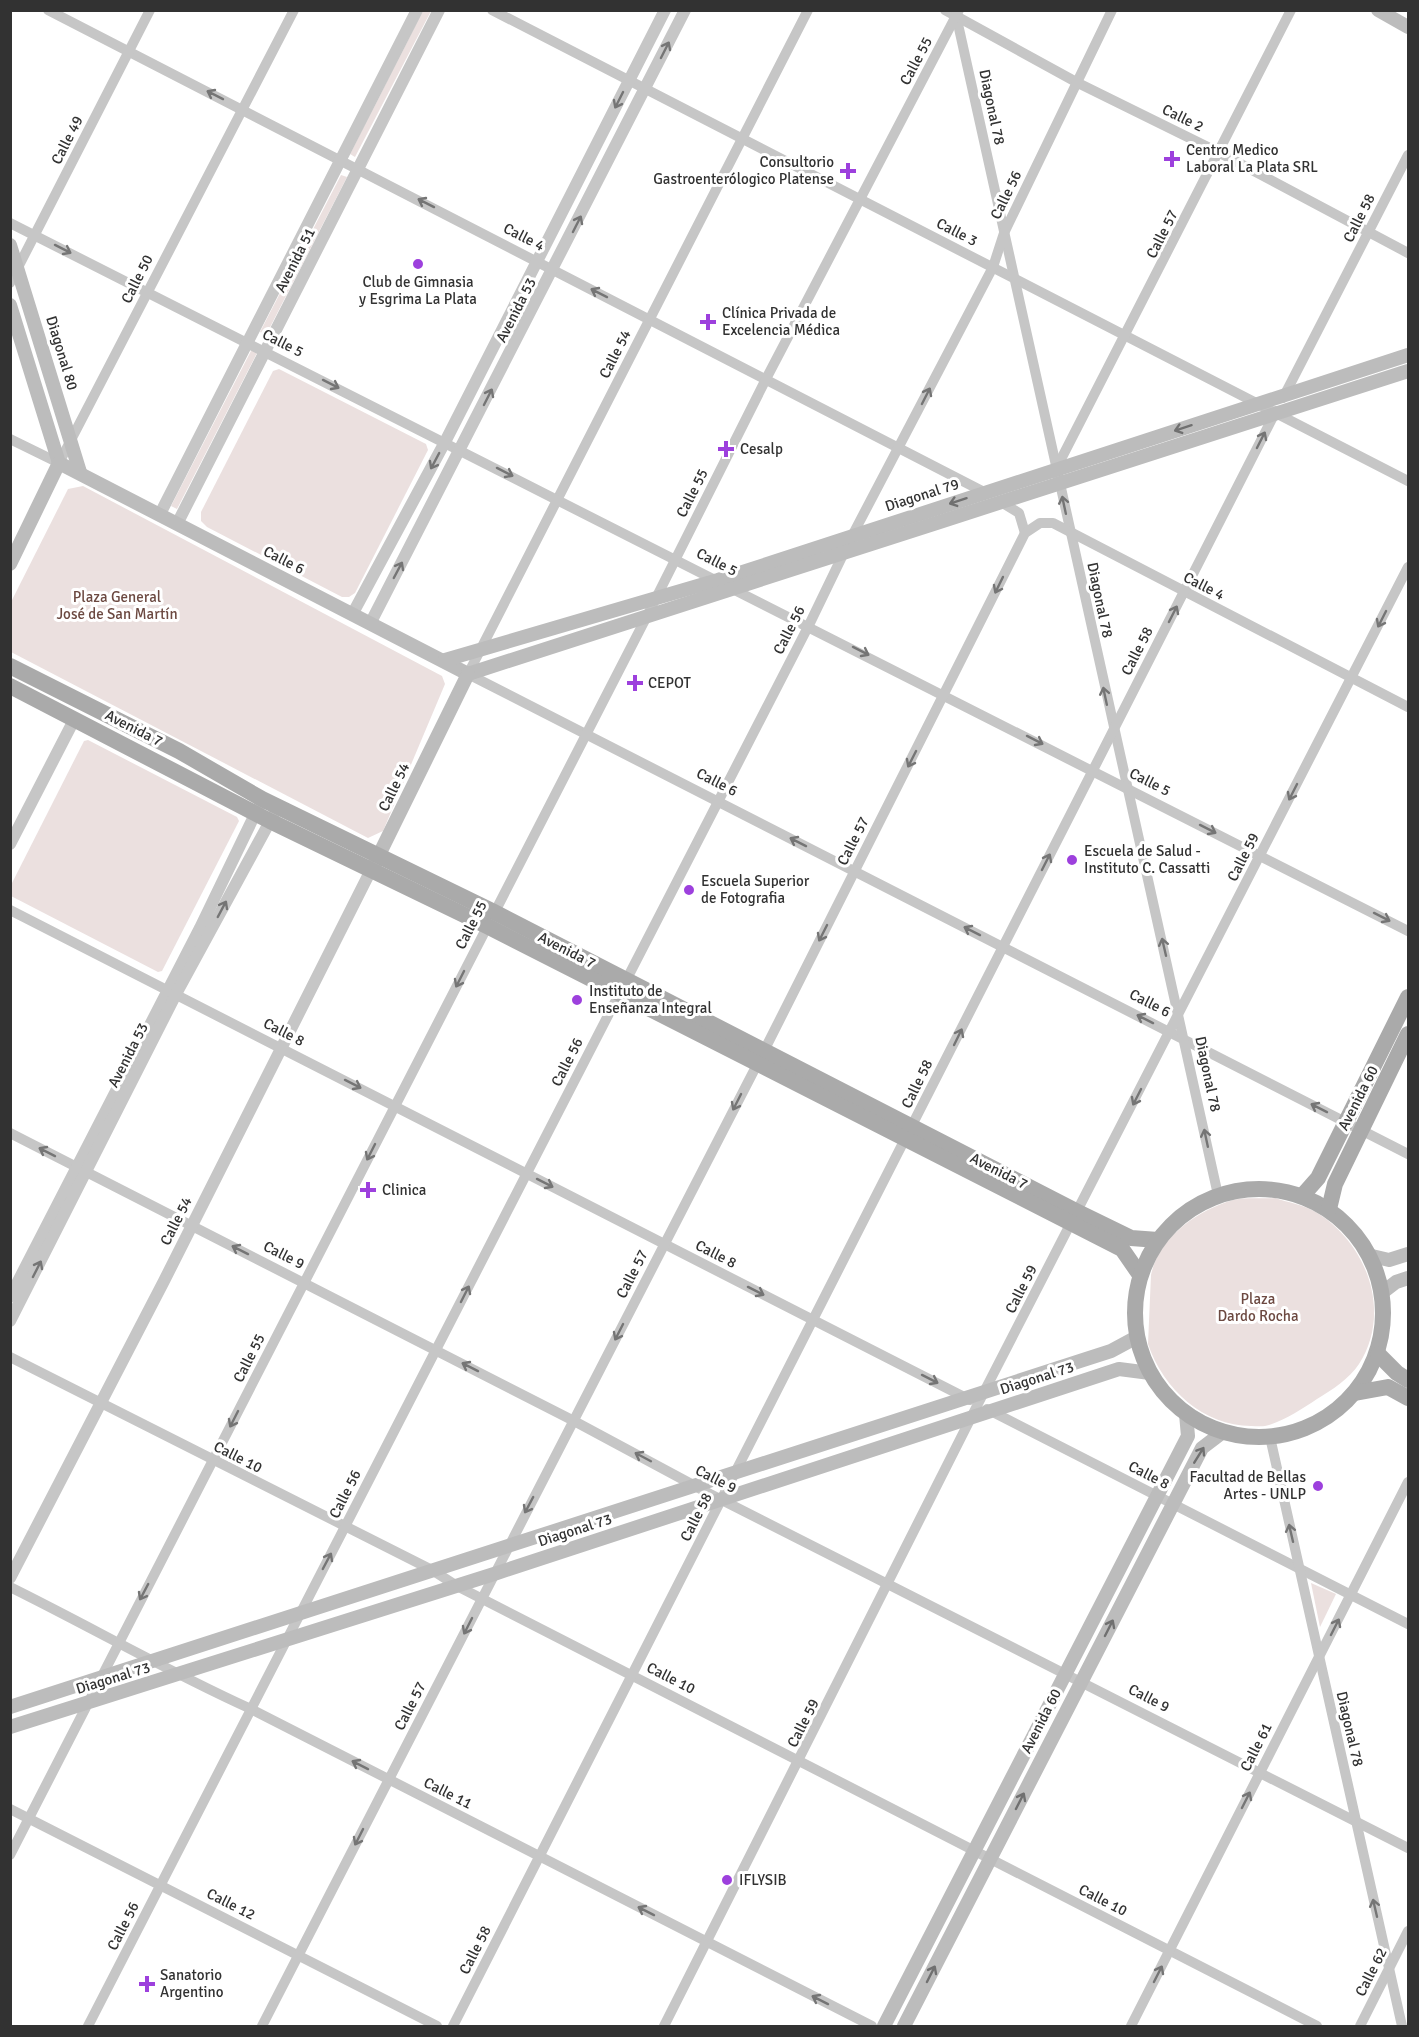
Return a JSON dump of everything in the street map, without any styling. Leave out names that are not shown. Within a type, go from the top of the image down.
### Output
[{"type":"main road","points":[[1378,10],[1408,27]]},
{"type":"main road","name":"Diagonal 80","points":[[10,244],[80,472]]},
{"type":"main road","points":[[10,306],[59,463]]},
{"type":"main road","name":"Diagonal 79","points":[[445,660],[718,579],[1408,355]]},
{"type":"main road","points":[[468,674],[738,590],[1059,483],[1408,371]]},
{"type":"main road","name":"Calle 6","points":[[59,463],[354,613],[468,674]]},
{"type":"main road","name":"Calle 50","points":[[10,564],[59,463]]},
{"type":"main road","name":"Avenida 7","points":[[10,666],[179,751],[266,810]]},
{"type":"main road","name":"Calle 54","points":[[375,863],[468,674]]},
{"type":"main road","name":"Avenida 7","points":[[10,686],[74,720],[266,810],[490,920],[1074,1218],[1122,1249],[1140,1275]]},
{"type":"main road","name":"Avenida 60","points":[[1303,1195],[1318,1178],[1408,997]]},
{"type":"main road","name":"Avenida 60","points":[[1329,1209],[1335,1184],[1408,1034]]},
{"type":"main road","points":[[1318,1178],[1324,1184],[1335,1184]]},
{"type":"main road","points":[[1389,1260],[1389,1273],[1396,1284],[1378,1354],[1355,1393],[1339,1409],[1299,1431],[1270,1437],[1223,1432],[1186,1414],[1150,1373],[1137,1337],[1140,1275],[1158,1239],[1180,1216],[1218,1195],[1264,1188],[1303,1195],[1329,1209],[1396,1284]]},
{"type":"main road","name":"Avenida 7","points":[[1074,1218],[1131,1238],[1158,1239]]},
{"type":"main road","points":[[1372,1256],[1389,1260],[1408,1254]]},
{"type":"main road","name":"Diagonal 73","points":[[10,1707],[1111,1351],[1137,1337]]},
{"type":"main road","points":[[1111,1351],[1120,1360],[1119,1369]]},
{"type":"main road","points":[[1378,1354],[1408,1380]]},
{"type":"main road","name":"Diagonal 73","points":[[10,1727],[458,1586],[980,1411],[1119,1369],[1150,1373]]},
{"type":"main road","points":[[1355,1393],[1388,1387],[1408,1398]]},
{"type":"main road","name":"Avenida 60","points":[[884,2026],[1188,1436],[1186,1414]]},
{"type":"main road","name":"Avenida 60","points":[[904,2026],[1202,1448],[1223,1432]]},
{"type":"street","name":"Calle 4","points":[[48,10],[984,492]]},
{"type":"street","name":"Calle 49","points":[[10,283],[150,10]]},
{"type":"street","name":"Calle 50","points":[[59,463],[294,10]]},
{"type":"street","name":"Avenida 51","points":[[160,514],[417,10]]},
{"type":"street","name":"Avenida 51","points":[[177,524],[439,10]]},
{"type":"street","name":"Calle 3","points":[[492,10],[1408,481]]},
{"type":"street","name":"Avenida 53","points":[[354,613],[445,442],[665,10]]},
{"type":"street","name":"Avenida 53","points":[[371,622],[685,10]]},
{"type":"street","name":"Calle 54","points":[[468,674],[560,499],[741,138],[808,10]]},
{"type":"street","name":"Calle 2","points":[[945,10],[957,12],[1078,83],[1220,153],[1408,254]]},
{"type":"street","name":"Calle 56","points":[[88,2026],[809,625],[842,555],[993,267],[1004,233],[1112,10]]},
{"type":"street","name":"Calle 57","points":[[1056,469],[1220,153],[1291,10]]},
{"type":"street","name":"Calle 55","points":[[10,1855],[646,618],[766,379],[957,12]]},
{"type":"street","name":"Diagonal 78","points":[[957,12],[1113,731],[1185,1039],[1218,1195]]},
{"type":"street","name":"Calle 58","points":[[453,2026],[815,1321],[1002,946],[1408,155]]},
{"type":"street","name":"Calle 5","points":[[10,223],[809,625],[1408,931]]},
{"type":"street","name":"Calle 6","points":[[10,439],[59,463]]},
{"type":"street","points":[[1001,502],[1019,513],[1025,533]]},
{"type":"street","name":"Calle 4","points":[[1025,533],[1031,526],[1047,522],[1408,707]]},
{"type":"street","name":"Calle 57","points":[[262,2026],[760,1057],[1025,533]]},
{"type":"street","name":"Calle 59","points":[[664,2026],[890,1582],[980,1411],[986,1390],[1408,567]]},
{"type":"street","name":"Calle 6","points":[[468,674],[1408,1154]]},
{"type":"street","points":[[10,844],[74,720]]},
{"type":"street","name":"Avenida 53","points":[[10,1321],[82,1169],[266,810]]},
{"type":"street","name":"Calle 54","points":[[10,1578],[283,1048],[375,863]]},
{"type":"street","name":"Calle 8","points":[[10,910],[964,1397],[980,1411],[1156,1496],[1408,1624]]},
{"type":"street","name":"Calle 9","points":[[10,1133],[574,1420],[694,1485],[890,1582],[1408,1848]]},
{"type":"street","name":"Avenida 53","points":[[10,1297],[82,1169]]},
{"type":"street","name":"Calle 10","points":[[10,1357],[344,1528],[432,1570],[458,1586],[1317,2026]]},
{"type":"street","name":"Diagonal 78","points":[[1270,1437],[1402,2026]]},
{"type":"street","name":"Calle 61","points":[[1131,2026],[1408,1482]]},
{"type":"street","name":"Calle 11","points":[[10,1587],[119,1641],[178,1676],[251,1710],[872,2026]]},
{"type":"street","name":"Calle 12","points":[[10,1809],[437,2026]]},
{"type":"street","name":"Calle 62","points":[[1360,2026],[1408,1931]]},
{"type":"green space","points":[[423,11],[431,11],[355,157],[350,154]]},
{"type":"green space","points":[[341,175],[347,177],[266,335],[260,332]]},
{"type":"green space","points":[[252,349],[258,351],[177,509],[171,506]]},
{"type":"green space","points":[[279,369],[426,444],[428,450],[355,593],[349,597],[342,597],[207,527],[201,521],[201,512],[273,371]]},
{"type":"green space","name":"Plaza General José de San Martín","points":[[83,486],[442,676],[445,684],[383,831],[368,838],[11,652],[10,604],[68,489]]},
{"type":"green space","points":[[88,740],[237,817],[239,821],[162,971],[158,972],[11,896],[11,885],[84,741]]},
{"type":"green space","name":"Plaza Dardo Rocha","points":[[1275,1198],[1314,1211],[1348,1240],[1369,1279],[1374,1322],[1369,1343],[1359,1364],[1334,1388],[1294,1414],[1269,1425],[1234,1424],[1217,1420],[1188,1402],[1164,1376],[1155,1360],[1148,1344],[1151,1275],[1155,1261],[1171,1237],[1194,1218],[1233,1200]]},
{"type":"green space","points":[[1311,1583],[1336,1594],[1320,1627]]},
{"type":"place","name":"Centro Medico Laboral La Plata SRL","points":[[1172,159]]},
{"type":"place","name":"Consultorio Gastroenterólogico Platense","points":[[848,171]]},
{"type":"place","name":"Club de Gimnasia y Esgrima La Plata","points":[[418,264]]},
{"type":"place","name":"Clínica Privada de Excelencia Médica","points":[[708,322]]},
{"type":"place","name":"Cesalp","points":[[726,449]]},
{"type":"place","name":"CEPOT","points":[[635,683]]},
{"type":"place","name":"Escuela de Salud - Instituto C. Cassatti","points":[[1072,860]]},
{"type":"place","name":"Escuela Superior de Fotografia","points":[[689,890]]},
{"type":"place","name":"Instituto de Enseñanza Integral","points":[[577,1000]]},
{"type":"place","name":"Clinica","points":[[368,1190]]},
{"type":"place","name":"Facultad de Bellas Artes - UNLP","points":[[1318,1486]]},
{"type":"place","name":"IFLYSIB","points":[[727,1880]]},
{"type":"place","name":"Sanatorio Argentino","points":[[147,1984]]}]
